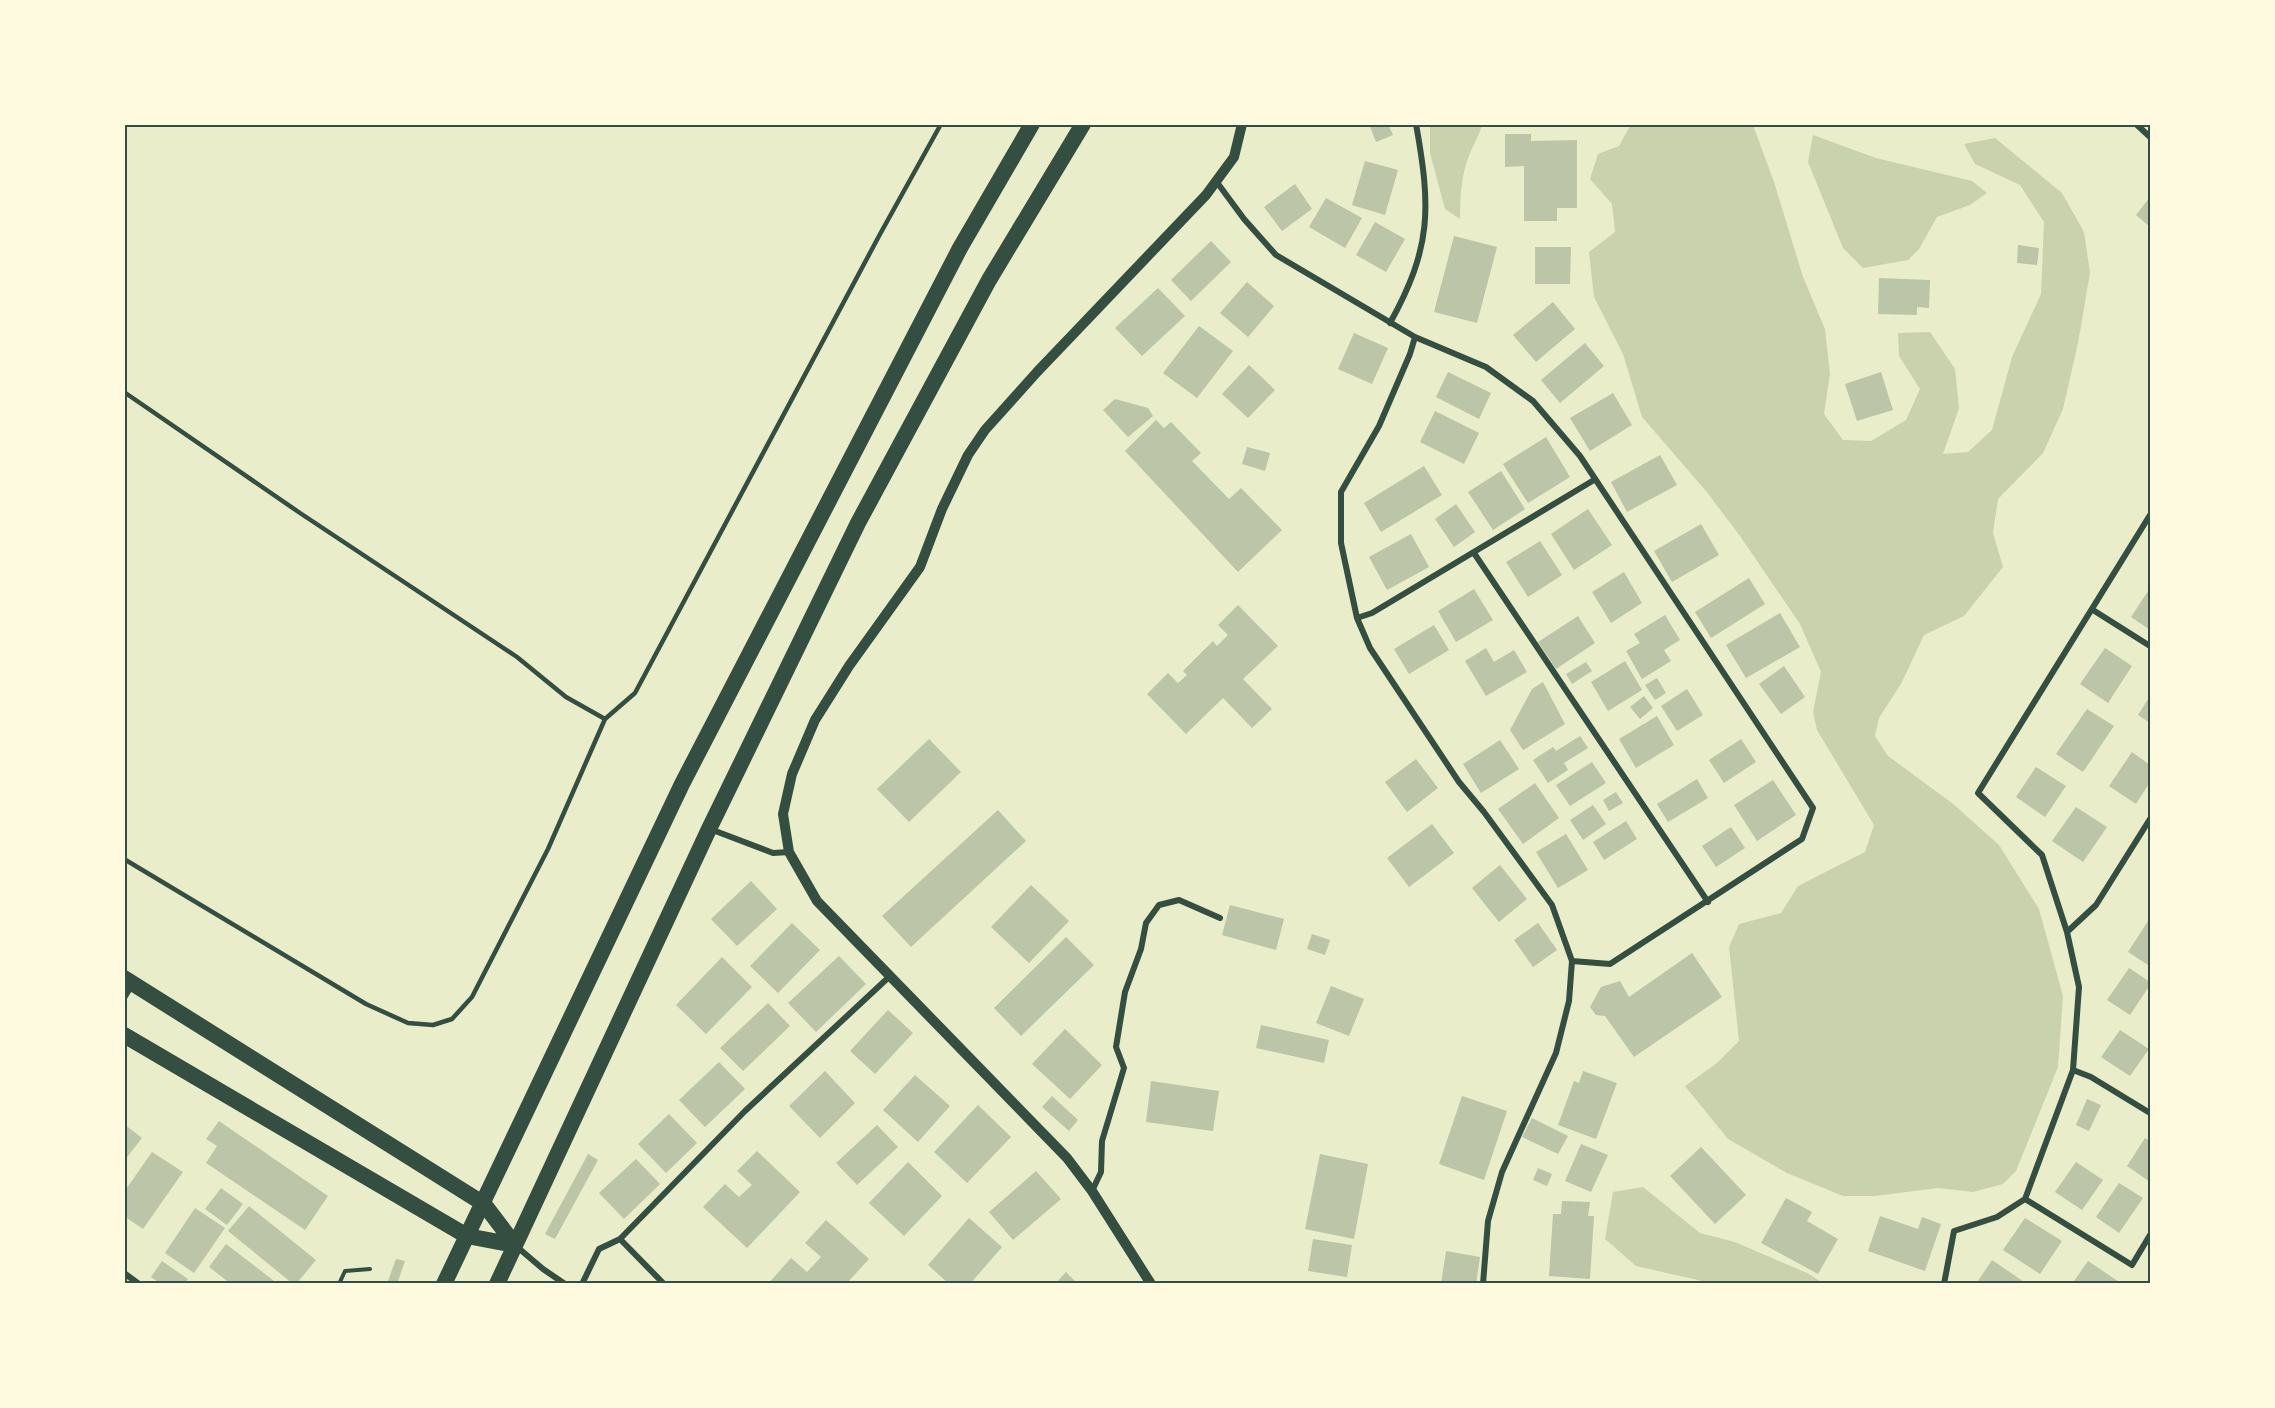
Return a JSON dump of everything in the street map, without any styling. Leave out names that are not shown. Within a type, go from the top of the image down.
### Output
[{"type":"highway","points":[[444,1284],[688,774],[960,248],[1032,124]]},
{"type":"highway","points":[[497,1284],[709,829],[858,523],[989,280],[1083,124]]},
{"type":"highway","points":[[127,987],[484,1204],[514,1245]]},
{"type":"highway","points":[[124,1035],[467,1236],[514,1245]]},
{"type":"street","points":[[1151,1284],[1092,1191],[1067,1158],[817,901],[789,852],[783,814],[792,774],[815,720],[849,666],[920,567],[942,509],[968,455],[985,430],[1037,372],[1216,181],[1234,157],[1242,124]]},
{"type":"street","points":[[1390,323],[1406,295],[1422,249],[1427,214],[1426,177],[1416,124]]},
{"type":"street","points":[[2136,124],[2151,137]]},
{"type":"street","points":[[1216,181],[1244,219],[1276,255],[1415,338],[1486,367],[1533,402],[1580,456],[1813,808],[1802,839],[1611,964],[1572,961]]},
{"type":"street","points":[[1415,338],[1379,426],[1341,492],[1341,543],[1357,618],[1370,648],[1459,782],[1484,812],[1552,905],[1572,961],[1569,1001],[1556,1053],[1502,1172],[1488,1221],[1483,1284]]},
{"type":"street","points":[[1357,618],[1372,613],[1594,480]]},
{"type":"street","points":[[1944,1284],[1954,1231],[1997,1217],[2025,1199],[2073,1070],[2079,987],[2067,932],[2042,855],[1978,793],[2151,516]]},
{"type":"street","points":[[1474,553],[1708,902]]},
{"type":"street","points":[[2093,610],[2151,646]]},
{"type":"street","points":[[2067,932],[2096,905],[2151,819]]},
{"type":"street","points":[[709,829],[773,853],[789,852]]},
{"type":"street","points":[[1092,1191],[1101,1172],[1102,1141],[1124,1068],[1116,1047],[1125,992],[1141,949],[1146,924],[1159,905],[1179,900],[1220,918]]},
{"type":"street","points":[[582,1284],[599,1248],[620,1239],[745,1112],[890,976]]},
{"type":"street","points":[[2073,1070],[2091,1077],[2151,1113]]},
{"type":"street","points":[[2025,1199],[2132,1265],[2151,1235]]},
{"type":"street","points":[[620,1239],[664,1284]]},
{"type":"street","points":[[514,1245],[565,1284]]},
{"type":"street","points":[[124,1273],[140,1284]]},
{"type":"lane","points":[[124,859],[366,1004],[408,1023],[433,1025],[452,1018],[472,997],[548,849],[605,718],[635,693],[941,124]]},
{"type":"lane","points":[[124,392],[300,513],[517,657],[566,698],[605,718]]},
{"type":"path","points":[[339,1284],[345,1271],[370,1269]]},
{"type":"green space","points":[[1430,125],[1482,125],[1464,171],[1460,219],[1445,209],[1430,153]]},
{"type":"green space","points":[[1629,125],[1753,125],[1774,182],[1803,277],[1825,329],[1830,374],[1824,414],[1843,440],[1871,441],[1906,420],[1920,389],[1899,356],[1898,333],[1930,332],[1955,369],[1959,408],[1943,454],[1968,452],[1992,430],[2012,357],[2041,294],[2044,222],[2020,185],[1975,164],[1964,144],[1995,138],[2062,193],[2084,232],[2090,273],[2078,343],[2063,409],[2043,453],[1998,499],[1993,533],[2003,567],[1964,616],[1924,635],[1902,682],[1879,718],[1875,736],[1888,756],[1952,803],[1999,845],[2039,909],[2063,996],[2058,1067],[2016,1171],[2003,1184],[1973,1192],[1938,1188],[1875,1196],[1843,1196],[1787,1173],[1728,1139],[1685,1086],[1717,1063],[1739,1041],[1729,947],[1739,924],[1781,913],[1798,886],[1865,852],[1874,825],[1817,730],[1813,712],[1821,672],[1800,624],[1706,491],[1642,417],[1623,354],[1594,297],[1589,252],[1615,232],[1612,204],[1590,179],[1598,154],[1619,146]]},
{"type":"green space","points":[[1813,135],[1876,158],[1972,181],[1987,193],[1970,205],[1937,217],[1919,249],[1908,260],[1863,268],[1843,248],[1808,162]]},
{"type":"green space","points":[[1643,1187],[1700,1233],[1735,1242],[1807,1273],[1823,1283],[1711,1283],[1636,1266],[1605,1239],[1613,1192]]},
{"type":"building","points":[[1369,124],[1388,124],[1393,135],[1376,142]]},
{"type":"building","points":[[1505,134],[1531,134],[1531,141],[1577,140],[1577,208],[1557,208],[1557,221],[1524,221],[1524,166],[1505,167]]},
{"type":"building","points":[[1365,161],[1398,170],[1385,215],[1352,205]]},
{"type":"building","points":[[1295,184],[1312,209],[1282,231],[1264,207]]},
{"type":"building","points":[[2150,197],[2150,227],[2136,215]]},
{"type":"building","points":[[1326,198],[1362,218],[1345,248],[1309,227]]},
{"type":"building","points":[[1375,222],[1405,239],[1386,272],[1356,255]]},
{"type":"building","points":[[1454,236],[1497,247],[1477,323],[1434,312]]},
{"type":"building","points":[[1211,241],[1231,262],[1191,301],[1171,280]]},
{"type":"building","points":[[2018,245],[2039,248],[2037,265],[2017,263]]},
{"type":"building","points":[[1535,247],[1571,247],[1570,284],[1535,284]]},
{"type":"building","points":[[1879,278],[1930,280],[1929,308],[1917,307],[1917,315],[1878,314]]},
{"type":"building","points":[[1247,282],[1274,306],[1248,337],[1220,313]]},
{"type":"building","points":[[1158,288],[1185,316],[1142,356],[1115,328]]},
{"type":"building","points":[[1553,302],[1575,329],[1536,362],[1513,335]]},
{"type":"building","points":[[1199,326],[1233,351],[1197,398],[1163,373]]},
{"type":"building","points":[[1354,333],[1388,348],[1372,384],[1338,369]]},
{"type":"building","points":[[1585,343],[1604,366],[1560,403],[1541,380]]},
{"type":"building","points":[[1249,365],[1275,390],[1248,418],[1222,394]]},
{"type":"building","points":[[1448,372],[1491,393],[1479,419],[1436,397]]},
{"type":"building","points":[[1881,372],[1893,410],[1857,421],[1845,384]]},
{"type":"building","points":[[1613,393],[1632,425],[1590,451],[1570,418]]},
{"type":"building","points":[[1115,399],[1148,408],[1153,416],[1128,437],[1103,410]]},
{"type":"building","points":[[1435,411],[1479,433],[1464,464],[1420,442]]},
{"type":"building","points":[[1156,420],[1164,428],[1171,422],[1201,453],[1192,461],[1229,499],[1241,488],[1282,530],[1238,572],[1125,451]]},
{"type":"building","points":[[1546,437],[1570,477],[1528,503],[1503,464]]},
{"type":"building","points":[[1247,447],[1270,453],[1265,471],[1242,464]]},
{"type":"building","points":[[1660,455],[1677,485],[1627,512],[1611,482]]},
{"type":"building","points":[[1424,466],[1442,495],[1381,532],[1364,503]]},
{"type":"building","points":[[1501,471],[1525,509],[1493,530],[1468,492]]},
{"type":"building","points":[[1456,504],[1475,532],[1454,547],[1435,519]]},
{"type":"building","points":[[1588,509],[1612,545],[1574,570],[1551,534]]},
{"type":"building","points":[[1701,524],[1719,555],[1672,582],[1654,551]]},
{"type":"building","points":[[1411,534],[1429,567],[1387,590],[1369,557]]},
{"type":"building","points":[[1540,541],[1562,575],[1528,597],[1506,562]]},
{"type":"building","points":[[1624,572],[1642,603],[1611,623],[1592,592]]},
{"type":"building","points":[[1749,578],[1765,604],[1711,638],[1695,612]]},
{"type":"building","points":[[2150,588],[2150,630],[2131,617]]},
{"type":"building","points":[[1474,589],[1493,620],[1456,642],[1438,611]]},
{"type":"building","points":[[1238,605],[1278,646],[1243,679],[1272,709],[1252,728],[1223,698],[1186,734],[1147,694],[1168,673],[1178,683],[1187,675],[1183,671],[1213,641],[1217,646],[1228,635],[1218,625]]},
{"type":"building","points":[[1780,613],[1800,647],[1746,678],[1726,645]]},
{"type":"building","points":[[1665,615],[1680,640],[1664,650],[1671,661],[1642,679],[1626,651],[1640,643],[1634,634]]},
{"type":"building","points":[[1578,616],[1595,643],[1556,669],[1538,642]]},
{"type":"building","points":[[1434,625],[1449,650],[1409,674],[1394,649]]},
{"type":"building","points":[[1486,648],[1494,662],[1514,650],[1527,672],[1486,696],[1465,661]]},
{"type":"building","points":[[2105,648],[2132,666],[2108,703],[2080,684]]},
{"type":"building","points":[[1625,661],[1642,690],[1608,711],[1591,682]]},
{"type":"building","points":[[1586,662],[1592,671],[1572,684],[1566,674]]},
{"type":"building","points":[[1784,666],[1805,697],[1781,714],[1759,684]]},
{"type":"building","points":[[1657,678],[1666,693],[1655,700],[1645,685]]},
{"type":"building","points":[[1543,682],[1565,724],[1523,750],[1510,730],[1532,689]]},
{"type":"building","points":[[1687,689],[1703,715],[1677,731],[1661,706]]},
{"type":"building","points":[[1644,696],[1653,708],[1640,719],[1630,707]]},
{"type":"building","points":[[2150,696],[2150,723],[2138,715]]},
{"type":"building","points":[[2087,709],[2114,726],[2083,772],[2056,754]]},
{"type":"building","points":[[1657,716],[1674,745],[1636,768],[1619,739]]},
{"type":"building","points":[[1580,736],[1588,748],[1564,763],[1568,770],[1548,783],[1533,760],[1553,747],[1556,751]]},
{"type":"building","points":[[929,739],[961,772],[909,822],[877,789]]},
{"type":"building","points":[[1741,739],[1756,762],[1724,783],[1709,760]]},
{"type":"building","points":[[1500,740],[1519,769],[1481,793],[1463,764]]},
{"type":"building","points":[[2132,752],[2150,765],[2150,782],[2136,804],[2109,786]]},
{"type":"building","points":[[1416,759],[1438,788],[1407,812],[1385,782]]},
{"type":"building","points":[[1592,762],[1606,783],[1570,806],[1556,785]]},
{"type":"building","points":[[2036,767],[2066,786],[2045,817],[2016,797]]},
{"type":"building","points":[[1697,779],[1708,798],[1668,822],[1657,804]]},
{"type":"building","points":[[1773,780],[1796,815],[1757,841],[1734,805]]},
{"type":"building","points":[[1535,783],[1559,818],[1523,844],[1498,809]]},
{"type":"building","points":[[1616,792],[1623,803],[1609,811],[1603,800]]},
{"type":"building","points":[[1593,805],[1606,824],[1583,840],[1570,820]]},
{"type":"building","points":[[2076,807],[2107,827],[2083,862],[2052,841]]},
{"type":"building","points":[[998,810],[1026,841],[911,947],[882,916]]},
{"type":"building","points":[[1626,821],[1637,839],[1604,860],[1593,842]]},
{"type":"building","points":[[1432,824],[1454,853],[1409,887],[1387,858]]},
{"type":"building","points":[[1731,827],[1745,848],[1716,867],[1702,846]]},
{"type":"building","points":[[1566,834],[1588,870],[1558,888],[1536,852]]},
{"type":"building","points":[[1500,865],[1527,899],[1499,922],[1472,888]]},
{"type":"building","points":[[751,881],[777,909],[737,946],[711,919]]},
{"type":"building","points":[[1031,885],[1069,921],[1029,963],[991,927]]},
{"type":"building","points":[[1230,905],[1284,919],[1276,950],[1222,935]]},
{"type":"building","points":[[2150,918],[2150,962],[2148,965],[2128,952]]},
{"type":"building","points":[[792,923],[820,950],[778,993],[750,966]]},
{"type":"building","points":[[1538,923],[1557,950],[1533,967],[1514,940]]},
{"type":"building","points":[[1312,934],[1330,940],[1325,955],[1307,949]]},
{"type":"building","points":[[1066,937],[1094,965],[1021,1036],[994,1008]]},
{"type":"building","points":[[1692,953],[1722,997],[1634,1057],[1605,1016],[1596,1015],[1590,1007],[1601,987],[1620,981],[1629,997]]},
{"type":"building","points":[[839,956],[866,984],[816,1032],[788,1003]]},
{"type":"building","points":[[722,957],[752,987],[706,1034],[676,1005]]},
{"type":"building","points":[[2129,968],[2150,982],[2130,1015],[2107,1000]]},
{"type":"building","points":[[1331,986],[1364,999],[1349,1036],[1316,1023]]},
{"type":"building","points":[[768,1003],[790,1026],[743,1071],[720,1048]]},
{"type":"building","points":[[888,1010],[913,1033],[875,1074],[850,1051]]},
{"type":"building","points":[[1261,1025],[1329,1040],[1324,1063],[1256,1048]]},
{"type":"building","points":[[1065,1029],[1102,1065],[1070,1099],[1032,1064]]},
{"type":"building","points":[[2120,1030],[2149,1049],[2130,1076],[2101,1057]]},
{"type":"building","points":[[719,1062],[745,1089],[705,1127],[679,1100]]},
{"type":"building","points":[[825,1071],[855,1103],[820,1138],[789,1106]]},
{"type":"building","points":[[1583,1071],[1617,1083],[1596,1139],[1558,1125],[1574,1081],[1579,1083]]},
{"type":"building","points":[[915,1075],[950,1106],[918,1142],[883,1110]]},
{"type":"building","points":[[1151,1081],[1219,1091],[1213,1131],[1146,1122]]},
{"type":"building","points":[[1052,1096],[1078,1120],[1069,1131],[1042,1107]]},
{"type":"building","points":[[1462,1096],[1507,1111],[1484,1180],[1439,1164]]},
{"type":"building","points":[[2087,1099],[2101,1105],[2089,1131],[2076,1125]]},
{"type":"building","points":[[978,1105],[1011,1137],[967,1183],[934,1152]]},
{"type":"building","points":[[669,1114],[697,1143],[666,1173],[638,1144]]},
{"type":"building","points":[[1532,1118],[1568,1136],[1558,1154],[1522,1137]]},
{"type":"building","points":[[219,1121],[328,1196],[305,1230],[206,1163],[217,1146],[206,1139]]},
{"type":"building","points":[[124,1124],[142,1138],[124,1161]]},
{"type":"building","points":[[877,1125],[898,1147],[857,1185],[836,1163]]},
{"type":"building","points":[[2145,1138],[2150,1141],[2150,1182],[2127,1166]]},
{"type":"building","points":[[1581,1144],[1608,1155],[1591,1192],[1565,1181]]},
{"type":"building","points":[[1701,1147],[1746,1195],[1715,1224],[1670,1176]]},
{"type":"building","points":[[757,1151],[800,1192],[747,1248],[703,1207],[725,1184],[739,1197],[752,1185],[737,1171]]},
{"type":"building","points":[[152,1152],[183,1172],[143,1229],[124,1216],[124,1192]]},
{"type":"building","points":[[588,1154],[598,1160],[555,1239],[545,1234]]},
{"type":"building","points":[[1320,1154],[1368,1164],[1354,1239],[1305,1229]]},
{"type":"building","points":[[636,1159],[660,1184],[624,1219],[599,1193]]},
{"type":"building","points":[[908,1162],[942,1196],[904,1236],[869,1203]]},
{"type":"building","points":[[2076,1162],[2103,1180],[2082,1210],[2055,1192]]},
{"type":"building","points":[[1538,1168],[1552,1174],[1547,1186],[1533,1180]]},
{"type":"building","points":[[1036,1171],[1061,1199],[1013,1240],[989,1212]]},
{"type":"building","points":[[2119,1183],[2143,1198],[2119,1233],[2096,1217]]},
{"type":"building","points":[[221,1188],[243,1204],[227,1225],[205,1209]]},
{"type":"building","points":[[1786,1198],[1812,1212],[1807,1221],[1838,1239],[1818,1274],[1761,1243]]},
{"type":"building","points":[[1562,1201],[1590,1202],[1588,1216],[1594,1216],[1590,1279],[1549,1276],[1553,1214],[1561,1214]]},
{"type":"building","points":[[249,1206],[316,1260],[296,1284],[293,1284],[228,1231]]},
{"type":"building","points":[[195,1208],[225,1228],[194,1273],[165,1253]]},
{"type":"building","points":[[1880,1216],[1918,1229],[1922,1217],[1941,1224],[1925,1271],[1868,1251]]},
{"type":"building","points":[[969,1218],[1002,1247],[970,1284],[949,1284],[928,1265]]},
{"type":"building","points":[[2025,1218],[2062,1241],[2040,1274],[2003,1250]]},
{"type":"building","points":[[826,1220],[869,1259],[846,1284],[768,1284],[791,1258],[807,1272],[821,1257],[805,1243]]},
{"type":"building","points":[[1313,1239],[1352,1245],[1347,1277],[1308,1271]]},
{"type":"building","points":[[226,1244],[278,1284],[231,1284],[209,1267]]},
{"type":"building","points":[[1446,1251],[1480,1257],[1476,1284],[1441,1284]]},
{"type":"building","points":[[396,1259],[405,1261],[397,1284],[387,1284]]},
{"type":"building","points":[[1992,1260],[2027,1284],[1976,1284]]},
{"type":"building","points":[[162,1261],[188,1279],[185,1284],[161,1284],[151,1277]]},
{"type":"building","points":[[2088,1261],[2122,1284],[2072,1284]]},
{"type":"building","points":[[1066,1272],[1078,1284],[1055,1284]]}]
